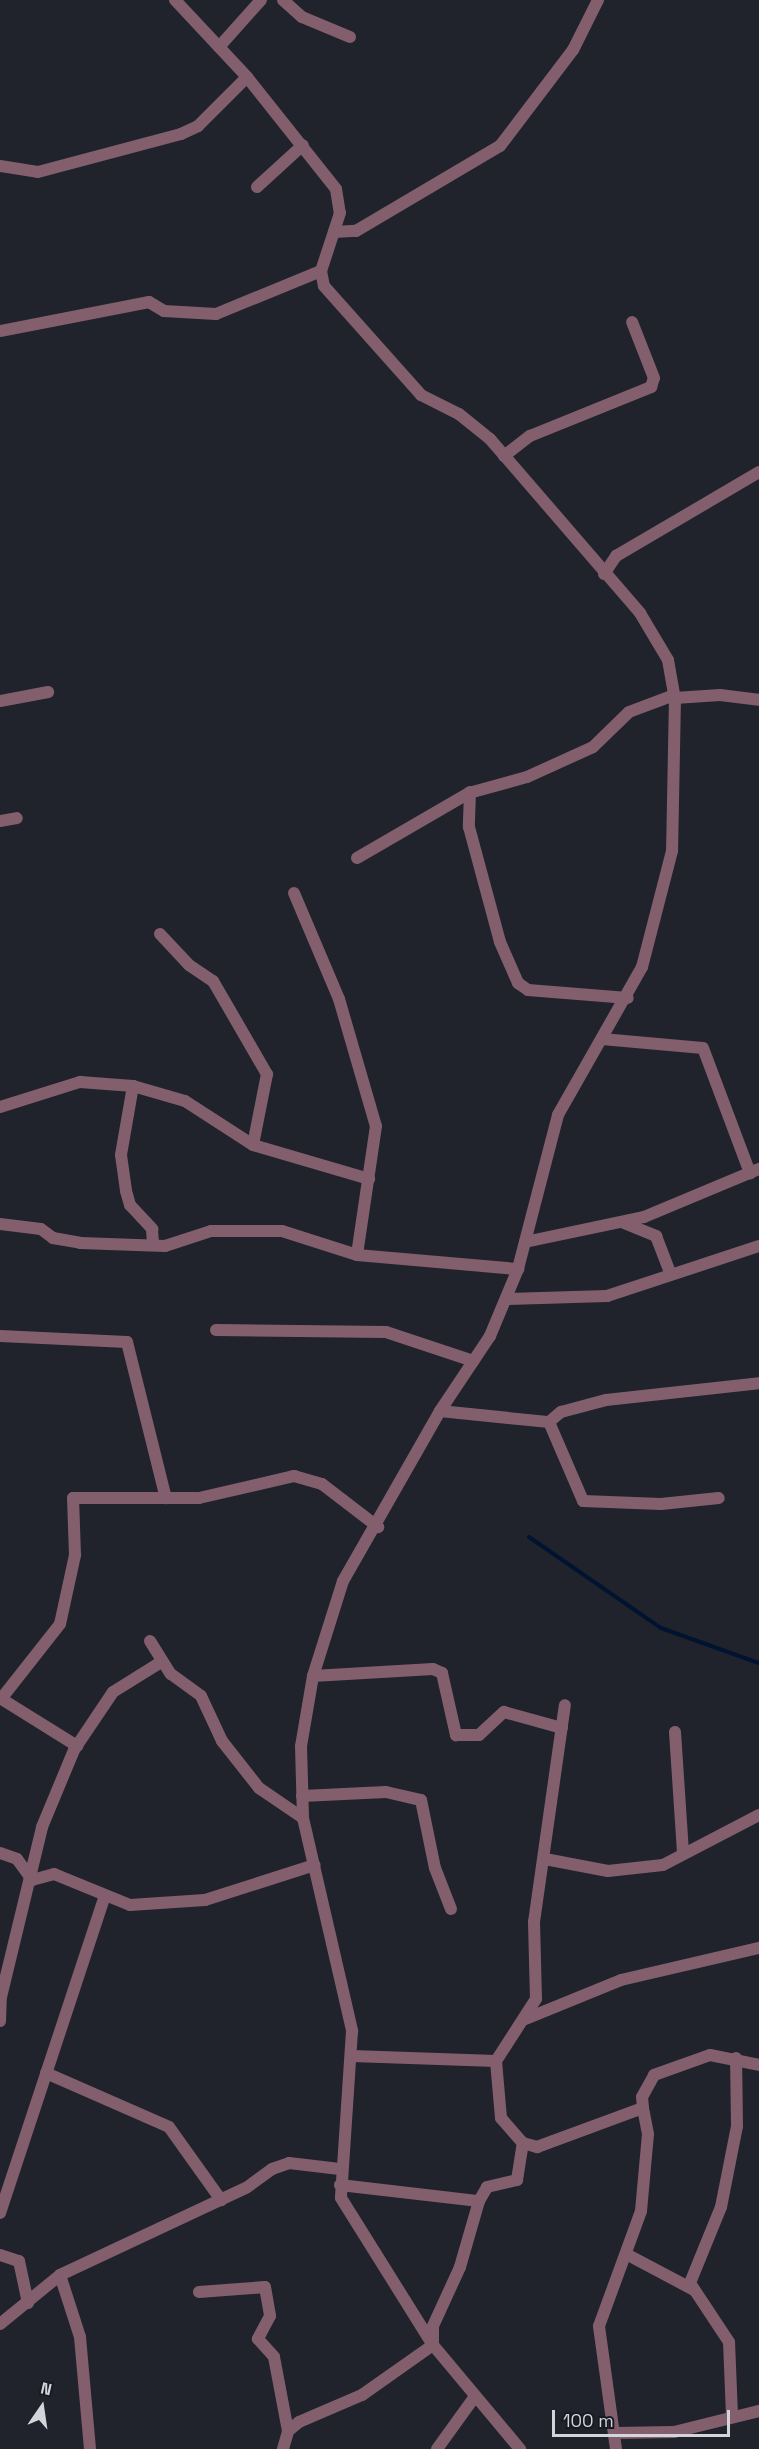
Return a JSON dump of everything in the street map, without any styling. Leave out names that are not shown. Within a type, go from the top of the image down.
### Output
[{"type":"street","points":[[175,0],[247,77],[336,189],[340,213],[321,271],[324,286],[392,367],[421,395],[459,414],[504,456],[640,613],[668,660],[675,697],[672,851],[642,967],[628,998],[558,1115],[518,1269],[507,1299],[473,1361],[397,1483],[378,1527],[343,1581],[314,1676],[301,1746],[303,1818],[315,1865],[330,1949],[352,2031],[352,2056],[340,2169],[340,2185],[345,2206],[433,2345],[473,2399],[518,2448]]},
{"type":"street","points":[[219,47],[261,0]]},
{"type":"street","points":[[283,0],[302,16],[350,37]]},
{"type":"street","points":[[334,232],[356,231],[500,146],[573,50],[598,0]]},
{"type":"street","points":[[0,166],[38,172],[181,134],[198,126],[247,77]]},
{"type":"street","points":[[257,187],[303,145]]},
{"type":"street","points":[[0,331],[149,302],[164,311],[216,314],[321,271]]},
{"type":"street","points":[[504,456],[520,440],[651,387],[654,378],[632,322]]},
{"type":"street","points":[[604,574],[616,556],[759,472]]},
{"type":"street","points":[[0,700],[48,692]]},
{"type":"street","points":[[357,858],[470,792],[527,777],[592,747],[629,712],[675,697],[720,695],[759,700]]},
{"type":"street","points":[[470,792],[469,827],[500,942],[518,983],[528,990],[628,998]]},
{"type":"street","points":[[0,821],[17,818]]},
{"type":"street","points":[[294,893],[339,999],[376,1126],[357,1255]]},
{"type":"street","points":[[160,934],[189,966],[213,981],[267,1074],[253,1145]]},
{"type":"street","points":[[525,1242],[624,1223],[754,1171],[703,1048],[602,1039]]},
{"type":"street","points":[[0,1107],[80,1082],[133,1086],[185,1101],[253,1145],[369,1179]]},
{"type":"street","points":[[133,1086],[123,1164],[128,1201],[152,1229],[153,1245]]},
{"type":"street","points":[[624,1223],[656,1236],[670,1272]]},
{"type":"street","points":[[0,1224],[41,1229],[53,1238],[80,1243],[179,1245],[210,1231],[282,1232],[357,1255],[518,1269]]},
{"type":"street","points":[[507,1299],[607,1296],[670,1272],[759,1246]]},
{"type":"street","points":[[216,1330],[386,1332],[473,1361]]},
{"type":"street","points":[[0,1336],[127,1342],[166,1498]]},
{"type":"street","points":[[440,1411],[549,1422],[561,1412],[606,1400],[759,1383]]},
{"type":"street","points":[[549,1422],[583,1501],[661,1504],[719,1498]]},
{"type":"street","points":[[77,1746],[1,1698],[60,1624],[75,1555],[73,1498],[166,1498],[221,1495],[294,1476],[322,1484],[378,1527]]},
{"type":"street","points":[[150,1641],[161,1662],[201,1696],[222,1741],[259,1788],[303,1818]]},
{"type":"street","points":[[0,2021],[1,1997],[32,1880],[42,1827],[77,1746],[113,1692],[161,1662]]},
{"type":"street","points":[[314,1676],[433,1669],[442,1673],[456,1735],[479,1736],[504,1712],[561,1728]]},
{"type":"street","points":[[565,1705],[545,1859],[534,1922],[537,1993],[496,2061],[501,2118],[523,2144],[537,2147],[643,2108]]},
{"type":"street","points":[[675,1732],[683,1851]]},
{"type":"street","points":[[302,1796],[386,1792],[421,1800],[435,1868],[451,1909]]},
{"type":"street","points":[[545,1859],[608,1871],[663,1865],[683,1851],[759,1815]]},
{"type":"street","points":[[0,1853],[17,1859],[32,1880]]},
{"type":"street","points":[[32,1880],[54,1874],[104,1899],[160,1906],[205,1900],[315,1865]]},
{"type":"street","points":[[0,2213],[104,1899]]},
{"type":"street","points":[[522,2021],[621,1980],[759,1948]]},
{"type":"street","points":[[352,2056],[496,2061]]},
{"type":"street","points":[[616,2449],[599,2326],[628,2255],[641,2211],[648,2134],[642,2097],[654,2075],[701,2056],[736,2058],[759,2065]]},
{"type":"street","points":[[732,2416],[729,2342],[690,2283],[721,2207],[737,2126],[736,2058]]},
{"type":"street","points":[[46,2073],[169,2127],[221,2200]]},
{"type":"street","points":[[433,2345],[433,2326],[460,2267],[479,2201],[487,2187],[517,2180],[523,2144]]},
{"type":"street","points":[[0,2324],[60,2275],[221,2200],[289,2163],[340,2169]]},
{"type":"street","points":[[340,2185],[479,2201]]},
{"type":"street","points":[[0,2255],[19,2261],[28,2303]]},
{"type":"street","points":[[628,2255],[694,2290]]},
{"type":"street","points":[[60,2275],[80,2337],[90,2449]]},
{"type":"street","points":[[199,2292],[265,2287],[270,2316],[258,2339],[274,2356],[288,2431],[283,2449]]},
{"type":"street","points":[[288,2431],[362,2395],[433,2345]]},
{"type":"street","points":[[437,2449],[473,2399]]},
{"type":"street","points":[[615,2433],[674,2432],[759,2411]]},
{"type":"waterway","points":[[529,1537],[661,1628],[759,1663]]}]
